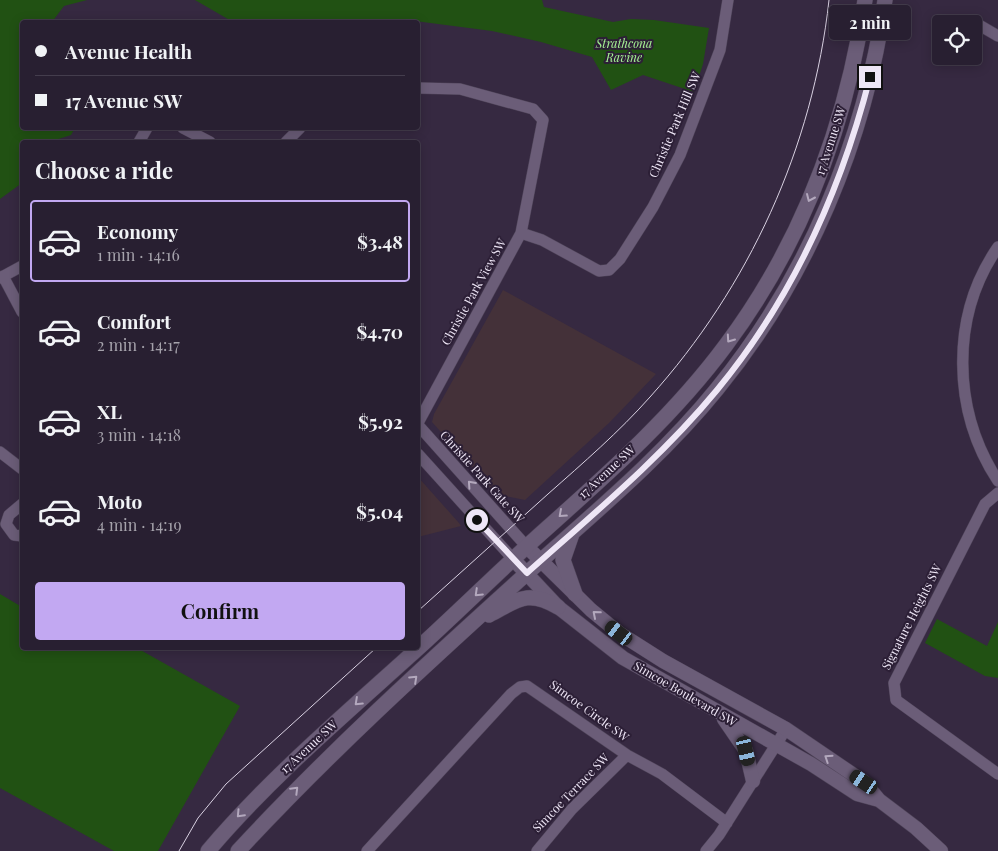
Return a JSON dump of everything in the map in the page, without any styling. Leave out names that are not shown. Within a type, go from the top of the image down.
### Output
[{"type":"main road","name":"17 Avenue SW","points":[[420,647],[620,460],[688,392],[727,343],[761,293],[794,234],[836,132],[858,43],[865,0]]},
{"type":"main road","name":"17 Avenue SW","points":[[238,851],[325,760],[649,462],[717,390],[746,351],[783,294],[800,263],[835,188],[857,128],[874,62],[885,0]]},
{"type":"main road","points":[[573,532],[563,560],[575,594]]},
{"type":"main road","points":[[474,622],[524,598],[540,598],[558,607]]},
{"type":"main road","name":"17 Avenue SW","points":[[208,851],[238,815],[292,762],[416,650]]},
{"type":"street","name":"Christie Park Hill SW","points":[[521,233],[542,240],[599,271],[609,270],[620,258],[654,207],[680,155],[720,50],[728,0]]},
{"type":"street","points":[[982,27],[998,36]]},
{"type":"street","name":"Christie Park View SW","points":[[420,88],[460,89],[533,109],[543,120],[521,233],[420,420]]},
{"type":"street","points":[[188,130],[206,140]]},
{"type":"street","points":[[288,140],[298,130]]},
{"type":"street","points":[[998,247],[985,269],[972,299],[965,330],[962,362],[965,393],[972,422],[984,455],[998,481]]},
{"type":"street","points":[[20,267],[2,277],[20,308]]},
{"type":"street","name":"Christie Park Gate SW","points":[[420,426],[526,547]]},
{"type":"street","points":[[0,452],[20,467]]},
{"type":"street","points":[[420,456],[513,559]]},
{"type":"street","name":"Signature Heights SW","points":[[998,493],[985,504],[894,683],[896,700],[998,774]]},
{"type":"street","points":[[20,506],[9,515],[6,524],[14,535],[20,536]]},
{"type":"street","name":"Simcoe Boulevard SW","points":[[526,547],[602,620],[636,644],[786,729],[864,782],[879,800],[916,828],[941,851]]},
{"type":"street","name":"Simcoe Boulevard SW","points":[[513,559],[558,607],[623,658],[811,764],[857,794],[879,800]]},
{"type":"street","name":"Simcoe Circle SW","points":[[366,851],[446,763],[520,687],[527,686],[538,691],[576,722],[627,755],[662,774],[727,823]]},
{"type":"street","points":[[720,714],[746,751],[753,781]]},
{"type":"street","points":[[706,851],[727,823],[786,729]]},
{"type":"street","name":"Simcoe Terrace SW","points":[[537,851],[572,810],[627,755]]},
{"type":"shaded area","points":[[503,290],[656,374],[609,423],[525,500],[496,494],[432,422],[434,414]]},
{"type":"shaded area","points":[[420,479],[459,523],[461,526],[420,536]]},
{"type":"green space","points":[[0,0],[87,0],[64,6],[54,20],[20,20],[20,130],[74,130],[71,135],[55,140],[20,140],[20,184],[0,199]]},
{"type":"green space","name":"Strathcona Ravine","points":[[195,0],[542,0],[544,7],[613,22],[631,19],[654,20],[709,28],[703,64],[694,92],[643,75],[611,90],[592,57],[541,42],[492,31],[420,22],[420,20],[230,20]]},
{"type":"green space","points":[[0,594],[20,606],[20,650],[141,650],[240,706],[158,851],[114,851],[0,788]]},
{"type":"green space","points":[[937,619],[987,646],[998,622],[998,678],[985,676],[925,643]]},
{"type":"tram line","points":[[420,609],[626,423],[685,354],[717,309],[746,262],[771,212],[791,161],[808,109],[821,55],[829,0]]},
{"type":"tram line","points":[[179,851],[198,818],[226,784],[374,650]]},
{"type":"route","points":[[477,520],[527,573],[649,462],[717,390],[746,351],[783,294],[800,263],[835,188],[857,128],[870,77]]}]
